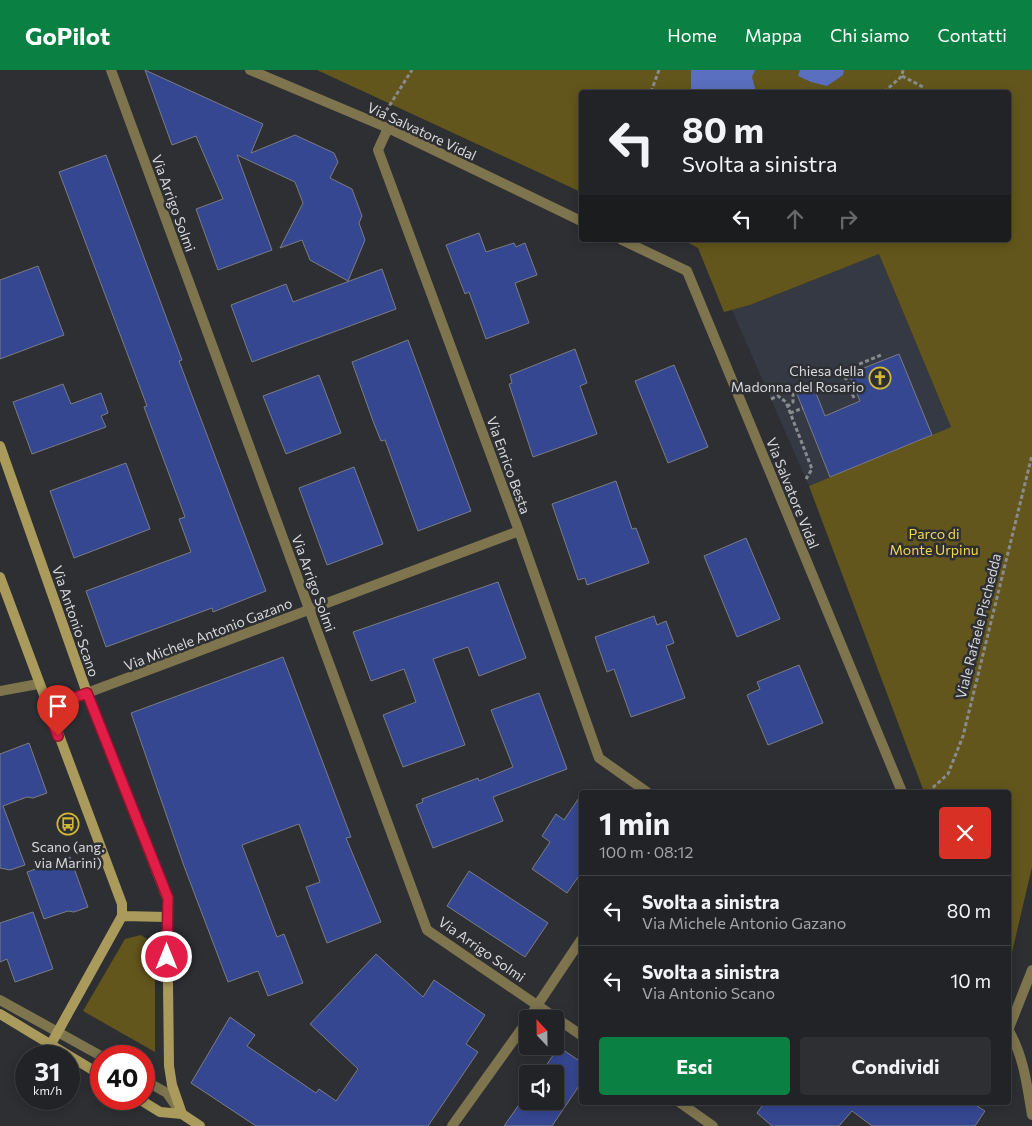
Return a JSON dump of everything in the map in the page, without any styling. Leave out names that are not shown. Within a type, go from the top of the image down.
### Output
[{"type":"street","name":"Via Arrigo Solmi","points":[[110,70],[427,930],[579,1034]]},
{"type":"street","name":"Via Salvatore Vidal","points":[[250,70],[388,128],[579,220]]},
{"type":"street","name":"Via Enrico Besta","points":[[388,128],[378,150],[519,531],[599,758],[644,790]]},
{"type":"street","name":"Via Salvatore Vidal","points":[[626,242],[687,271],[901,790]]},
{"type":"street","name":"Via Antonio Scano","points":[[0,446],[87,693],[168,898],[169,1066],[172,1085],[182,1114]]},
{"type":"street","name":"Via Michele Antonio Gazano","points":[[47,708],[519,531]]},
{"type":"street","points":[[0,577],[38,684],[122,904],[122,916],[51,1044]]},
{"type":"street","points":[[0,691],[38,684]]},
{"type":"street","points":[[122,916],[167,917]]},
{"type":"street","points":[[535,1010],[579,943]]},
{"type":"street","points":[[1011,1024],[1032,970]]},
{"type":"street","points":[[0,1000],[90,1049]]},
{"type":"street","points":[[0,1014],[90,1068]]},
{"type":"street","points":[[452,1126],[519,1032]]},
{"type":"street","points":[[1011,1033],[1017,1044],[1025,1072],[1032,1115]]},
{"type":"street","points":[[155,1086],[167,1092],[182,1114],[200,1126]]},
{"type":"street","points":[[683,1105],[713,1126]]},
{"type":"street","points":[[155,1109],[160,1112],[182,1114]]},
{"type":"path","points":[[394,115],[385,112],[412,70]]},
{"type":"path","points":[[653,90],[659,70]]},
{"type":"path","points":[[886,90],[902,76],[903,70]]},
{"type":"path","points":[[902,76],[923,87],[924,90]]},
{"type":"path","points":[[854,398],[844,374],[845,370],[880,355]]},
{"type":"path","points":[[787,407],[793,402],[793,393],[807,388],[808,390]]},
{"type":"path","points":[[771,399],[778,396],[782,398],[790,413],[812,469],[806,479]]},
{"type":"path","points":[[790,413],[802,408]]},
{"type":"path","name":"Viale Rafaele Pischedda","points":[[930,790],[948,774],[963,736],[1032,455]]},
{"type":"shaded area","points":[[879,254],[951,427],[809,486],[732,310],[750,305]]},
{"type":"green space","name":"Parco di Monte Urpinu","points":[[317,70],[1032,70],[1032,867],[1011,956],[1011,790],[923,790],[809,486],[951,427],[879,254],[750,305],[724,312],[698,248],[687,242],[1011,242],[1011,90],[579,90],[579,191]]},
{"type":"green space","points":[[141,935],[150,941],[155,952],[155,1045],[143,1045],[83,1011],[125,939]]},
{"type":"water","points":[[691,70],[755,70],[752,77],[755,90],[691,90]]},
{"type":"water","points":[[800,70],[844,70],[843,75],[827,86],[798,76]]},
{"type":"building","points":[[145,70],[263,124],[251,153],[295,135],[334,153],[338,162],[330,178],[352,189],[362,216],[359,223],[365,240],[348,281],[310,260],[302,240],[280,248],[303,203],[295,182],[237,155],[272,250],[218,270],[196,209],[223,199],[196,136],[172,145]]},
{"type":"building","points":[[106,155],[182,360],[179,361],[266,591],[213,612],[212,608],[106,647],[86,591],[191,552],[179,519],[185,517],[144,407],[147,406],[59,172]]},
{"type":"building","points":[[479,233],[486,252],[514,243],[516,247],[525,243],[537,275],[515,283],[529,323],[486,339],[469,292],[465,294],[446,245]]},
{"type":"building","points":[[38,266],[64,335],[0,359],[0,280]]},
{"type":"building","points":[[382,269],[396,309],[252,362],[231,305],[286,284],[293,302]]},
{"type":"building","points":[[408,340],[471,511],[418,531],[385,440],[381,441],[352,362]]},
{"type":"building","points":[[575,349],[587,383],[580,386],[597,434],[533,457],[509,384],[512,383],[510,375]]},
{"type":"building","points":[[899,354],[932,435],[830,477],[797,394],[814,388],[825,416],[860,401],[849,374]]},
{"type":"building","points":[[674,365],[708,447],[668,463],[635,381]]},
{"type":"building","points":[[319,375],[341,433],[286,454],[263,396]]},
{"type":"building","points":[[63,384],[71,404],[101,393],[108,413],[101,416],[106,427],[32,454],[13,402]]},
{"type":"building","points":[[126,463],[150,529],[74,558],[50,491]]},
{"type":"building","points":[[354,467],[383,544],[327,565],[299,488]]},
{"type":"building","points":[[616,481],[632,529],[636,528],[649,563],[587,585],[585,578],[578,580],[552,504]]},
{"type":"building","points":[[746,538],[780,619],[737,637],[704,556]]},
{"type":"building","points":[[498,582],[526,658],[479,676],[468,647],[433,659],[465,745],[403,767],[383,715],[416,702],[404,669],[371,681],[353,632]]},
{"type":"building","points":[[654,616],[657,625],[666,621],[674,643],[666,646],[685,698],[631,717],[614,669],[607,672],[595,637]]},
{"type":"building","points":[[283,657],[351,837],[346,838],[381,922],[327,943],[306,887],[320,882],[299,824],[242,845],[277,937],[284,934],[303,983],[268,996],[258,971],[228,982],[184,866],[131,713]]},
{"type":"building","points":[[799,665],[823,723],[768,745],[747,695],[760,689],[757,682]]},
{"type":"building","points":[[539,693],[567,769],[493,797],[503,821],[433,848],[416,805],[423,802],[422,799],[478,778],[479,781],[513,767],[491,710]]},
{"type":"building","points":[[29,743],[47,793],[33,798],[27,797],[3,806],[25,865],[10,870],[0,868],[0,754]]},
{"type":"building","points":[[579,798],[579,876],[567,893],[532,869],[550,842],[542,836],[556,814],[564,820]]},
{"type":"building","points":[[70,857],[88,907],[44,919],[27,872]]},
{"type":"building","points":[[469,871],[548,923],[525,957],[447,906]]},
{"type":"building","points":[[33,912],[53,969],[15,982],[7,959],[0,962],[0,923]]},
{"type":"building","points":[[376,954],[423,997],[434,980],[485,1015],[466,1044],[478,1052],[428,1126],[256,1126],[191,1083],[230,1017],[255,1035],[247,1046],[316,1093],[319,1089],[336,1101],[358,1069],[310,1024]]},
{"type":"building","points":[[564,1050],[579,1061],[579,1086],[564,1108],[564,1065],[546,1065],[553,1055],[564,1055]]},
{"type":"building","points":[[519,1105],[519,1110],[563,1110],[552,1126],[504,1126]]},
{"type":"building","points":[[763,1105],[976,1105],[985,1111],[975,1126],[872,1126],[852,1111],[839,1126],[772,1126],[757,1113]]},
{"type":"place","name":"Chiesa della Madonna del Rosario","points":[[880,378]]},
{"type":"place","name":"Scano (ang. via Marini)","points":[[68,824]]},
{"type":"route","points":[[58,736],[47,708],[87,693],[168,898],[167,957]]}]
